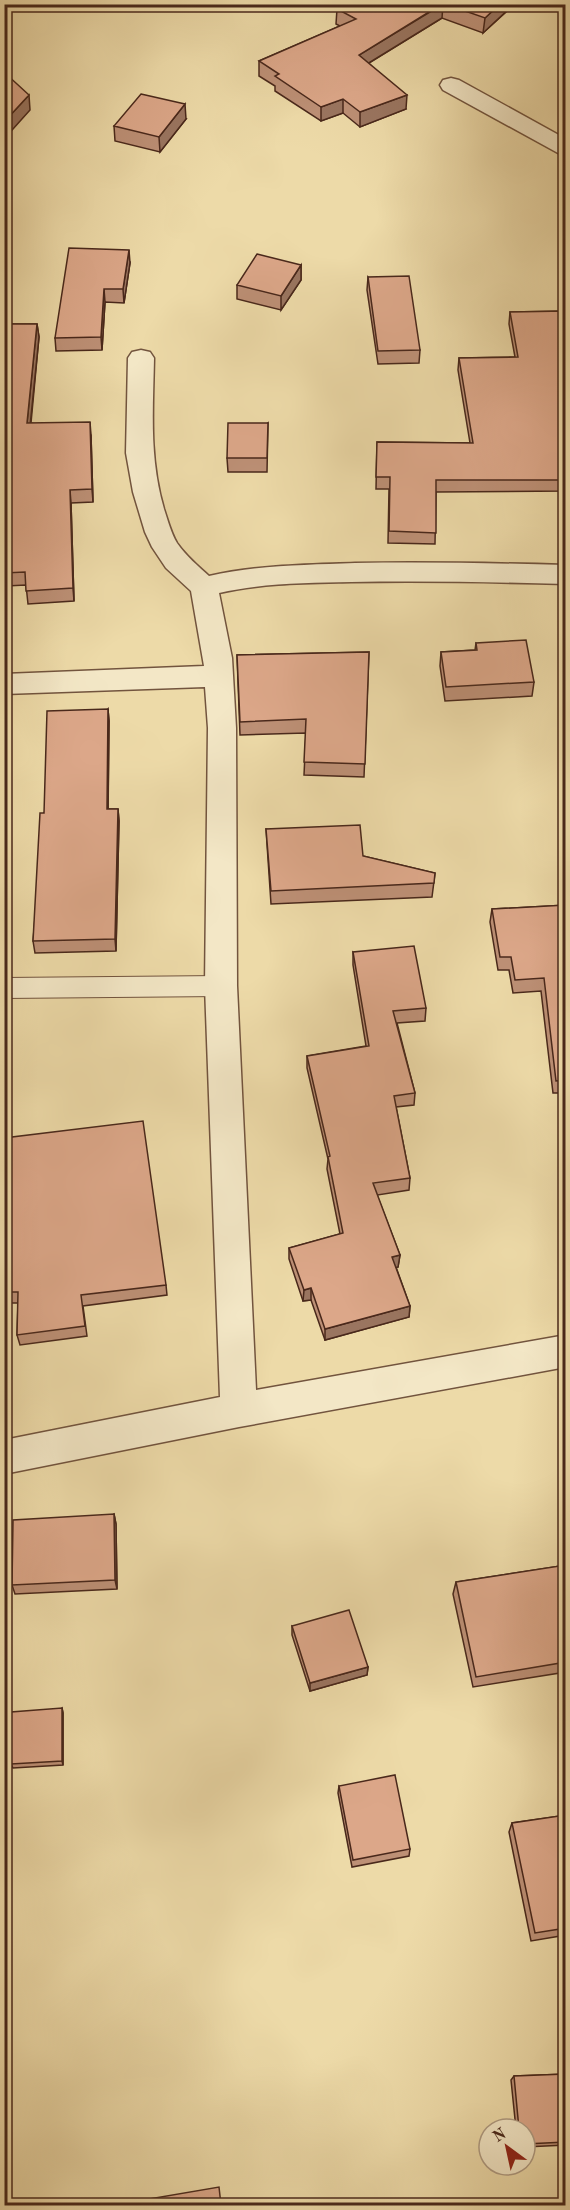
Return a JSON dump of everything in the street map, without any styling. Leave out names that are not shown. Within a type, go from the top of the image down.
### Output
[{"type":"street","points":[[451,85],[566,148]]},
{"type":"street","points":[[141,358],[139,453],[146,492],[158,532],[166,547],[176,561],[204,587],[217,643],[222,728],[221,986],[239,1410]]},
{"type":"street","points":[[204,587],[234,579],[296,574],[407,571],[566,576]]},
{"type":"street","points":[[4,684],[219,676]]},
{"type":"street","points":[[4,1457],[239,1410],[566,1351]]},
{"type":"lane","points":[[4,988],[221,986]]},
{"type":"building","points":[[345,4],[442,4],[359,55],[407,95],[360,112],[343,99],[321,107],[275,76],[279,74],[259,61],[356,19],[337,9]]},
{"type":"building","points":[[445,4],[500,4],[485,18]]},
{"type":"building","points":[[4,74],[29,95],[4,122]]},
{"type":"building","points":[[141,94],[185,104],[159,137],[114,126]]},
{"type":"building","points":[[69,248],[129,250],[123,289],[104,289],[101,337],[55,338]]},
{"type":"building","points":[[257,254],[301,265],[281,296],[237,285]]},
{"type":"building","points":[[409,276],[420,350],[378,351],[368,277]]},
{"type":"building","points":[[566,311],[566,480],[436,480],[436,533],[389,531],[390,477],[376,477],[377,442],[473,443],[459,358],[518,357],[510,312]]},
{"type":"building","points":[[4,324],[37,324],[27,423],[90,422],[92,489],[70,490],[73,588],[26,591],[25,572],[4,573]]},
{"type":"building","points":[[228,423],[268,423],[267,458],[227,458]]},
{"type":"building","points":[[526,640],[534,682],[446,687],[441,652],[477,650],[476,643]]},
{"type":"building","points":[[369,652],[365,764],[304,762],[306,719],[240,722],[237,655]]},
{"type":"building","points":[[108,709],[107,809],[118,809],[115,939],[33,941],[40,813],[44,813],[47,711]]},
{"type":"building","points":[[360,825],[363,856],[435,873],[434,883],[271,891],[266,829]]},
{"type":"building","points":[[566,905],[566,1080],[556,1081],[544,978],[515,980],[511,957],[500,957],[492,909]]},
{"type":"building","points":[[414,946],[426,1008],[393,1011],[415,1093],[394,1096],[410,1178],[373,1183],[400,1255],[392,1257],[410,1306],[325,1329],[311,1288],[304,1290],[289,1248],[343,1233],[328,1157],[330,1156],[307,1056],[369,1046],[353,952]]},
{"type":"building","points":[[143,1121],[166,1285],[81,1295],[85,1326],[17,1335],[18,1292],[4,1292],[4,1138]]},
{"type":"building","points":[[114,1514],[115,1580],[12,1585],[13,1520]]},
{"type":"building","points":[[566,1565],[566,1662],[476,1677],[456,1582]]},
{"type":"building","points":[[349,1610],[368,1667],[310,1683],[292,1626]]},
{"type":"building","points":[[62,1708],[62,1761],[11,1764],[11,1712]]},
{"type":"building","points":[[395,1775],[410,1849],[353,1860],[339,1786]]},
{"type":"building","points":[[566,1815],[566,1928],[535,1933],[512,1823]]},
{"type":"building","points":[[566,2074],[566,2142],[537,2143],[537,2117],[518,2117],[514,2076]]},
{"type":"building","points":[[219,2187],[221,2205],[114,2205]]}]
